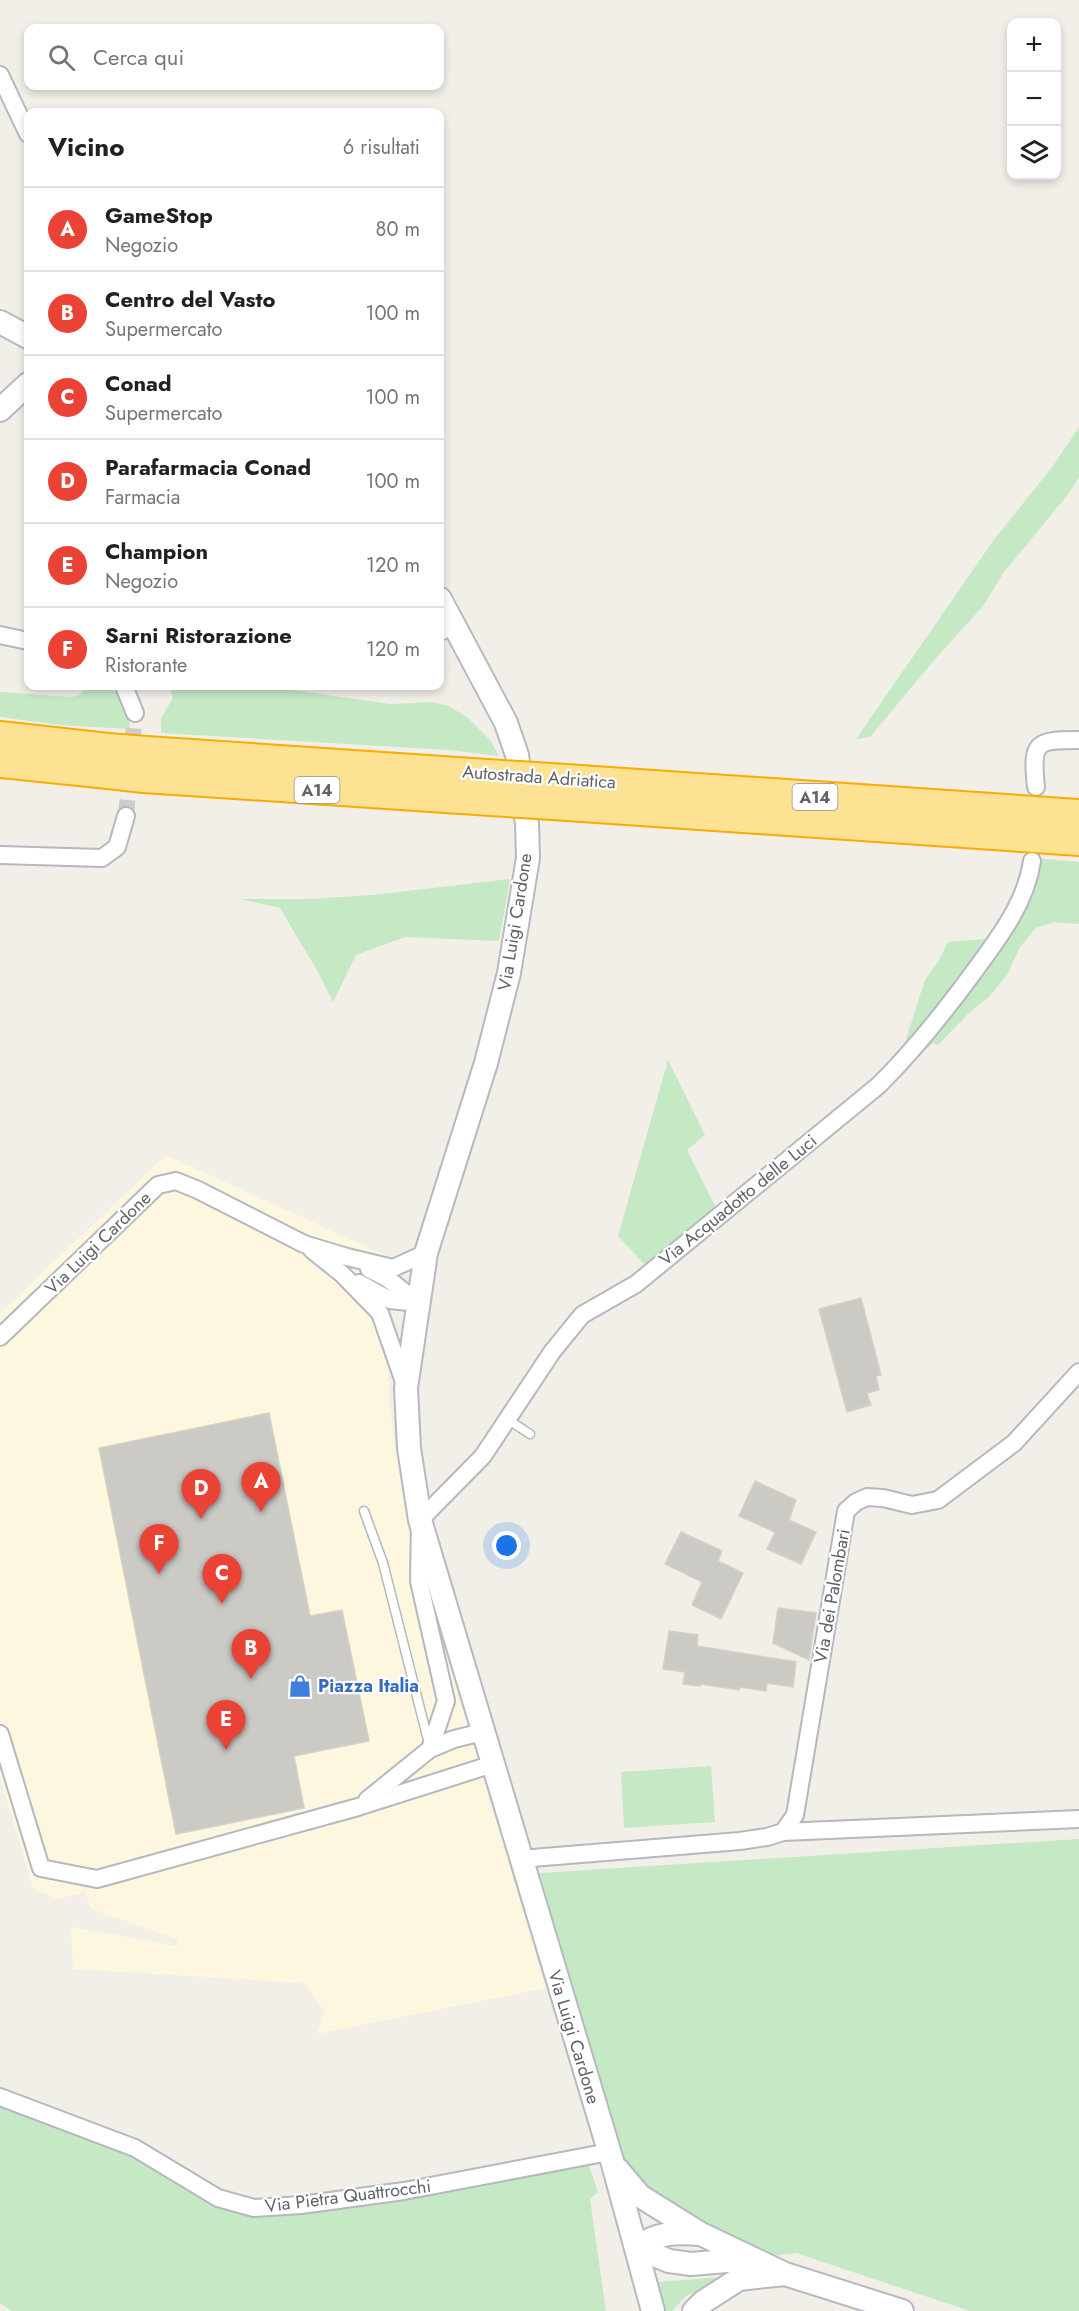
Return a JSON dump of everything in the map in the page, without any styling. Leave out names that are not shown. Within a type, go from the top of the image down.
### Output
[{"type":"highway","name":"Autostrada Adriatica","points":[[0,736],[108,761]]},
{"type":"highway","name":"Autostrada Adriatica","points":[[0,763],[108,761],[552,791],[1079,814]]},
{"type":"highway","name":"Autostrada Adriatica","points":[[552,791],[1079,841]]},
{"type":"main road","points":[[0,322],[24,335]]},
{"type":"main road","points":[[0,410],[24,388]]},
{"type":"main road","name":"Via Luigi Cardone","points":[[447,633],[506,723],[518,755],[527,824],[528,858],[506,984],[486,1063],[426,1253],[406,1388],[409,1448],[420,1520],[611,2158],[654,2311]]},
{"type":"main road","points":[[611,2158],[640,2196],[701,2234],[785,2274],[902,2311]]},
{"type":"main road","points":[[636,2247],[652,2237],[680,2232],[701,2234]]},
{"type":"main road","points":[[636,2247],[669,2260],[691,2264],[753,2258]]},
{"type":"main road","points":[[694,2311],[703,2302],[739,2279],[785,2274]]},
{"type":"street","points":[[0,75],[24,126]]},
{"type":"street","points":[[0,635],[24,640]]},
{"type":"street","points":[[126,690],[135,713]]},
{"type":"street","points":[[1036,787],[1034,766],[1037,750],[1042,742],[1079,740]]},
{"type":"street","points":[[0,855],[102,858],[117,847],[126,816]]},
{"type":"street","name":"Via Acquadotto delle Luci","points":[[420,1520],[483,1456],[552,1352],[582,1315],[636,1284],[879,1085],[912,1052],[939,1020],[1006,927],[1030,876],[1032,861]]},
{"type":"street","name":"Via Luigi Cardone","points":[[0,1337],[158,1185],[176,1181],[304,1244],[347,1257],[393,1268],[426,1253]]},
{"type":"street","name":"Via Luigi Cardone","points":[[304,1244],[342,1274],[380,1313],[406,1388]]},
{"type":"street","name":"Via Luigi Cardone","points":[[347,1257],[387,1278],[418,1303]]},
{"type":"street","name":"Via Luigi Cardone","points":[[342,1274],[390,1300],[418,1303]]},
{"type":"street","name":"Via dei Palombari","points":[[783,1832],[795,1815],[846,1511],[856,1502],[867,1497],[883,1498],[912,1505],[938,1500],[1014,1443],[1079,1372]]},
{"type":"street","points":[[1063,1391],[1079,1398]]},
{"type":"street","name":"Via Luigi Cardone","points":[[420,1520],[419,1581],[446,1701],[430,1749]]},
{"type":"street","points":[[358,1807],[430,1749],[454,1739],[483,1732]]},
{"type":"street","points":[[0,1734],[41,1868],[97,1879],[358,1807],[494,1764]]},
{"type":"street","points":[[520,1859],[740,1841],[783,1832],[1079,1819]]},
{"type":"street","name":"Via Pietra Quattrocchi","points":[[0,2097],[135,2148],[218,2198],[254,2208],[301,2205],[404,2191],[611,2158]]},
{"type":"lane","points":[[507,1419],[530,1434]]},
{"type":"lane","points":[[364,1511],[383,1563],[430,1749]]},
{"type":"shaded area","points":[[166,1155],[387,1256],[389,1402],[407,1524],[546,1988],[317,2034],[325,2012],[305,1983],[73,1969],[71,1927],[177,1946],[178,1939],[91,1909],[85,1892],[58,1899],[33,1889],[0,1777],[0,1313]]},
{"type":"green space","points":[[1079,427],[1079,477],[1069,493],[1004,572],[983,606],[870,737],[856,739],[993,541],[1053,466]]},
{"type":"green space","points":[[83,690],[113,690],[125,705],[130,729],[59,725],[0,717],[0,692],[73,697]]},
{"type":"green space","points":[[171,690],[293,690],[390,704],[432,702],[448,706],[467,717],[490,740],[499,756],[449,750],[161,733],[161,718],[173,698]]},
{"type":"green space","points":[[1036,858],[1079,862],[1079,924],[1055,922],[1036,928],[1020,947],[1007,975],[989,997],[971,1011],[938,1045],[933,1043],[922,1053],[905,1042],[925,980],[948,942],[994,938]]},
{"type":"green space","points":[[510,879],[499,941],[405,937],[356,955],[333,1002],[280,908],[241,899],[309,899],[373,895]]},
{"type":"green space","points":[[668,1060],[705,1135],[687,1150],[716,1208],[646,1266],[618,1236]]},
{"type":"green space","points":[[711,1766],[715,1822],[624,1828],[621,1772]]},
{"type":"green space","points":[[1079,1839],[1079,2311],[970,2311],[796,2253],[753,2258],[622,2175],[540,1873]]},
{"type":"green space","points":[[0,2103],[134,2155],[240,2211],[588,2163],[598,2192],[590,2199],[606,2311],[12,2311],[0,2303]]},
{"type":"green space","points":[[721,2277],[685,2297],[672,2311],[661,2311],[657,2282]]},
{"type":"building","points":[[861,1298],[881,1375],[876,1376],[879,1390],[867,1393],[871,1405],[847,1412],[819,1309]]},
{"type":"building","points":[[269,1413],[310,1616],[342,1610],[369,1741],[294,1756],[304,1808],[176,1834],[99,1448]]},
{"type":"building","points":[[755,1481],[796,1500],[789,1520],[816,1532],[801,1564],[767,1549],[775,1532],[739,1516]]},
{"type":"building","points":[[681,1532],[722,1551],[718,1561],[743,1573],[721,1619],[692,1605],[702,1582],[665,1564]]},
{"type":"building","points":[[778,1608],[816,1613],[809,1660],[773,1643]]},
{"type":"building","points":[[669,1631],[698,1635],[697,1646],[796,1662],[793,1687],[767,1683],[766,1691],[740,1687],[739,1690],[701,1684],[700,1686],[683,1684],[685,1672],[663,1669]]},
{"type":"tunnel","points":[[126,816],[135,713]]},
{"type":"place","name":"GameStop","points":[[261,1512]]},
{"type":"place","name":"Parafarmacia Conad","points":[[201,1519]]},
{"type":"place","name":"Sarni Ristorazione","points":[[159,1574]]},
{"type":"place","name":"Conad","points":[[222,1604]]},
{"type":"place","name":"Centro del Vasto","points":[[251,1679]]},
{"type":"place","name":"Piazza Italia","points":[[300,1686]]},
{"type":"place","name":"Champion","points":[[226,1750]]}]
